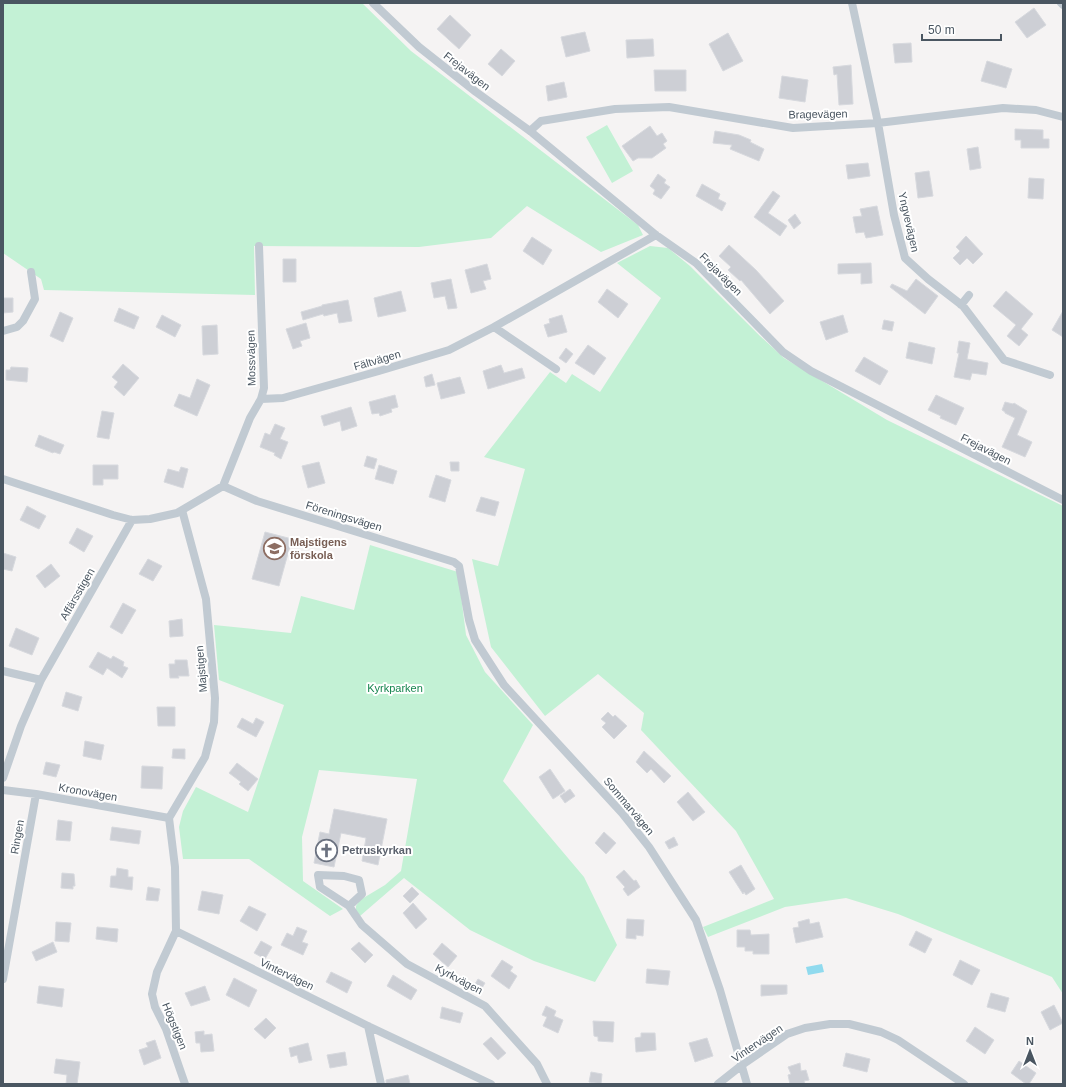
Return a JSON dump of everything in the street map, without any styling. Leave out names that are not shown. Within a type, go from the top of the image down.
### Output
[{"type":"street","name":"Frejavägen","points":[[373,3],[419,47],[476,92],[530,131],[656,235],[696,263],[783,352],[811,371],[988,463],[1063,500]]},
{"type":"street","name":"Yngvevägen","points":[[852,3],[878,123],[894,215],[905,258],[928,279],[962,304],[1004,360],[1050,375]]},
{"type":"street","name":"Bragevägen","points":[[530,131],[540,121],[615,109],[669,107],[793,128],[878,123],[1004,108],[1036,110],[1063,117]]},
{"type":"street","name":"Fältvägen","points":[[261,399],[282,398],[449,350],[494,327],[656,235]]},
{"type":"street","name":"Mossvägen","points":[[223,486],[250,418],[261,399],[264,388],[259,246]]},
{"type":"street","points":[[3,331],[17,327],[23,321],[35,299],[30,272]]},
{"type":"street","points":[[962,304],[969,295]]},
{"type":"street","points":[[494,327],[556,369]]},
{"type":"street","points":[[3,479],[132,520],[168,516],[182,510],[223,486]]},
{"type":"street","name":"Föreningsvägen","points":[[223,486],[256,501],[454,562],[459,566]]},
{"type":"street","name":"Majstigen","points":[[169,818],[205,757],[214,722],[215,706],[206,600],[182,510]]},
{"type":"street","name":"Affärsstigen","points":[[41,680],[132,520]]},
{"type":"street","name":"Sommarvägen","points":[[459,566],[469,620],[475,640],[504,685],[622,813],[648,846],[696,920],[720,990],[747,1084]]},
{"type":"street","points":[[3,671],[41,680],[21,726],[3,778]]},
{"type":"street","name":"Kronovägen","points":[[3,790],[36,794],[169,818]]},
{"type":"street","name":"Ringen","points":[[3,979],[36,794]]},
{"type":"street","points":[[169,818],[175,867],[176,931]]},
{"type":"street","name":"Kyrkvägen","points":[[348,906],[362,894],[359,880],[344,876],[318,875],[320,887],[348,906],[362,925],[407,964],[485,1006],[538,1064],[547,1084]]},
{"type":"street","name":"Vintervägen","points":[[176,931],[368,1026],[491,1084]]},
{"type":"street","name":"Högstigen","points":[[176,931],[157,972],[152,994],[155,1007],[166,1029],[185,1084]]},
{"type":"street","name":"Vintervägen","points":[[718,1084],[742,1065],[787,1034],[811,1026],[830,1024],[849,1024],[881,1032],[898,1040],[964,1084]]},
{"type":"street","points":[[368,1026],[381,1084]]},
{"type":"green space","points":[[3,3],[362,3],[411,51],[638,225],[643,235],[601,252],[527,206],[491,238],[419,247],[254,246],[255,295],[44,290],[41,279],[3,253]]},
{"type":"green space","points":[[607,125],[633,171],[612,183],[586,137]]},
{"type":"green space","points":[[650,246],[668,248],[690,266],[784,358],[887,420],[1063,506],[1063,994],[1052,977],[898,914],[846,898],[785,907],[708,937],[703,927],[774,899],[736,831],[641,730],[644,713],[598,674],[545,716],[491,647],[472,559],[498,566],[525,469],[484,457],[550,372],[566,383],[572,374],[600,392],[661,298],[617,263]]},
{"type":"green space","name":"Kyrkparken","points":[[370,545],[458,572],[466,635],[485,672],[533,725],[503,781],[584,877],[617,945],[595,982],[534,961],[470,930],[404,878],[360,916],[356,911],[356,906],[360,900],[385,885],[401,871],[417,779],[319,770],[302,837],[303,881],[343,909],[330,916],[249,859],[183,859],[179,827],[183,811],[196,787],[248,812],[284,705],[219,680],[214,625],[291,633],[301,596],[354,610]]},
{"type":"water","points":[[822,964],[824,972],[808,975],[806,967]]},
{"type":"building","points":[[1034,8],[1046,25],[1027,38],[1015,22]]},
{"type":"building","points":[[450,15],[471,35],[459,49],[437,29]]},
{"type":"building","points":[[585,32],[590,51],[566,57],[561,37]]},
{"type":"building","points":[[728,33],[743,61],[723,71],[709,44]]},
{"type":"building","points":[[653,39],[654,56],[627,58],[626,40]]},
{"type":"building","points":[[911,43],[912,62],[895,63],[893,44]]},
{"type":"building","points":[[501,49],[515,61],[502,76],[488,64]]},
{"type":"building","points":[[987,61],[1012,69],[1006,88],[981,81]]},
{"type":"building","points":[[851,65],[853,104],[839,105],[837,74],[834,75],[833,67]]},
{"type":"building","points":[[654,70],[686,70],[686,91],[655,91]]},
{"type":"building","points":[[782,76],[808,80],[805,102],[779,98]]},
{"type":"building","points":[[564,82],[567,97],[548,101],[546,86]]},
{"type":"building","points":[[650,126],[657,136],[662,133],[667,141],[663,144],[666,148],[652,158],[638,158],[633,161],[622,146]]},
{"type":"building","points":[[1015,129],[1043,130],[1043,139],[1049,139],[1049,148],[1021,148],[1021,140],[1015,140]]},
{"type":"building","points":[[715,131],[739,135],[751,140],[750,142],[764,149],[759,161],[730,149],[732,145],[713,143]]},
{"type":"building","points":[[978,147],[981,168],[970,170],[967,149]]},
{"type":"building","points":[[868,163],[870,176],[848,179],[846,165]]},
{"type":"building","points":[[929,171],[933,196],[918,198],[915,173]]},
{"type":"building","points":[[658,174],[666,180],[664,183],[670,187],[661,199],[653,194],[655,190],[650,186]]},
{"type":"building","points":[[1029,178],[1044,179],[1043,199],[1028,198]]},
{"type":"building","points":[[702,184],[720,194],[718,199],[726,203],[722,211],[696,196]]},
{"type":"building","points":[[773,191],[780,196],[768,213],[787,226],[780,236],[754,217]]},
{"type":"building","points":[[877,206],[883,235],[866,238],[864,232],[856,233],[853,217],[862,216],[860,209]]},
{"type":"building","points":[[795,214],[801,223],[794,229],[788,220]]},
{"type":"building","points":[[966,236],[983,254],[973,264],[967,258],[960,265],[953,258],[960,251],[956,247]]},
{"type":"building","points":[[532,237],[552,250],[543,265],[523,251]]},
{"type":"building","points":[[729,245],[756,270],[784,301],[770,314],[741,280],[740,281],[728,270],[731,267],[719,256]]},
{"type":"building","points":[[283,259],[296,259],[296,282],[283,282]]},
{"type":"building","points":[[871,263],[872,283],[861,284],[861,273],[838,274],[838,264]]},
{"type":"building","points":[[487,264],[491,279],[483,281],[486,289],[471,293],[465,270]]},
{"type":"building","points":[[451,279],[457,308],[448,309],[445,296],[434,298],[431,283]]},
{"type":"building","points":[[916,279],[938,296],[925,314],[890,287],[892,284],[907,291]]},
{"type":"building","points":[[607,289],[628,304],[618,318],[598,302]]},
{"type":"building","points":[[401,291],[406,311],[378,317],[374,298]]},
{"type":"building","points":[[1006,291],[1033,314],[1021,329],[1028,335],[1019,346],[1007,336],[1016,325],[993,306]]},
{"type":"building","points":[[3,298],[13,298],[13,312],[3,313]]},
{"type":"building","points":[[348,300],[352,321],[339,323],[337,313],[324,316],[323,314],[303,320],[301,312],[322,305]]},
{"type":"building","points":[[119,308],[139,317],[134,329],[114,321]]},
{"type":"building","points":[[1063,311],[1063,337],[1052,330]]},
{"type":"building","points":[[60,312],[73,318],[63,342],[50,336]]},
{"type":"building","points":[[162,315],[181,325],[175,337],[156,327]]},
{"type":"building","points":[[562,315],[567,332],[548,337],[544,325],[550,323],[549,319]]},
{"type":"building","points":[[843,315],[848,332],[826,340],[820,322]]},
{"type":"building","points":[[884,320],[894,322],[892,331],[882,329]]},
{"type":"building","points":[[306,323],[310,338],[300,341],[302,346],[293,349],[286,329]]},
{"type":"building","points":[[217,325],[218,354],[203,355],[202,326]]},
{"type":"building","points":[[959,341],[970,343],[967,359],[988,363],[986,375],[972,373],[970,380],[954,377],[959,353],[957,353]]},
{"type":"building","points":[[909,342],[935,348],[932,364],[906,358]]},
{"type":"building","points":[[588,345],[606,358],[594,375],[575,363]]},
{"type":"building","points":[[566,348],[573,354],[566,363],[559,358]]},
{"type":"building","points":[[864,357],[888,371],[880,385],[855,371]]},
{"type":"building","points":[[123,364],[139,378],[124,396],[114,387],[118,382],[112,377]]},
{"type":"building","points":[[501,365],[504,373],[522,368],[525,378],[488,389],[483,371]]},
{"type":"building","points":[[11,367],[28,368],[27,382],[6,380],[6,370],[10,370]]},
{"type":"building","points":[[432,374],[435,385],[426,387],[424,377]]},
{"type":"building","points":[[460,377],[465,393],[441,399],[437,383]]},
{"type":"building","points":[[197,379],[210,385],[197,416],[174,406],[179,394],[190,398]]},
{"type":"building","points":[[395,395],[398,407],[391,409],[392,412],[380,416],[379,413],[372,414],[369,402]]},
{"type":"building","points":[[936,395],[964,408],[956,425],[940,418],[941,416],[928,410]]},
{"type":"building","points":[[1005,402],[1014,403],[1027,411],[1017,435],[1032,442],[1025,457],[1002,447],[1015,418],[1002,410]]},
{"type":"building","points":[[351,407],[357,426],[342,431],[340,421],[324,426],[321,416]]},
{"type":"building","points":[[102,411],[114,413],[109,439],[97,437]]},
{"type":"building","points":[[275,424],[285,428],[280,439],[288,442],[281,459],[274,455],[275,453],[260,447],[265,433],[270,435]]},
{"type":"building","points":[[39,435],[64,445],[60,454],[35,446]]},
{"type":"building","points":[[367,456],[377,459],[374,469],[364,466]]},
{"type":"building","points":[[319,462],[325,483],[308,488],[302,466]]},
{"type":"building","points":[[450,462],[459,462],[459,471],[451,471]]},
{"type":"building","points":[[93,465],[118,465],[118,479],[103,479],[103,485],[93,485]]},
{"type":"building","points":[[379,465],[397,471],[393,484],[375,479]]},
{"type":"building","points":[[181,467],[188,469],[183,488],[164,482],[168,469],[179,472]]},
{"type":"building","points":[[436,475],[451,480],[445,502],[429,497]]},
{"type":"building","points":[[481,497],[499,502],[495,516],[476,511]]},
{"type":"building","points":[[27,506],[46,516],[39,529],[20,520]]},
{"type":"building","points":[[77,528],[93,536],[84,552],[69,543]]},
{"type":"building","points":[[265,532],[292,539],[279,586],[252,579]]},
{"type":"building","points":[[3,553],[16,557],[12,571],[3,569]]},
{"type":"building","points":[[148,559],[162,566],[153,581],[139,574]]},
{"type":"building","points":[[51,564],[60,576],[45,588],[36,576]]},
{"type":"building","points":[[123,603],[136,610],[122,634],[110,627]]},
{"type":"building","points":[[182,619],[183,636],[170,637],[169,621]]},
{"type":"building","points":[[16,628],[39,638],[32,655],[9,646]]},
{"type":"building","points":[[98,652],[111,659],[113,656],[124,662],[123,666],[128,668],[122,678],[107,668],[103,675],[89,667]]},
{"type":"building","points":[[175,660],[187,660],[189,676],[170,678],[169,664],[175,664]]},
{"type":"building","points":[[66,692],[82,697],[78,711],[62,706]]},
{"type":"building","points":[[157,707],[175,707],[175,726],[158,726]]},
{"type":"building","points":[[608,712],[613,717],[615,715],[627,726],[614,739],[602,727],[606,723],[601,719]]},
{"type":"building","points":[[242,718],[253,724],[256,718],[264,722],[256,737],[237,727]]},
{"type":"building","points":[[85,741],[104,745],[101,760],[83,756]]},
{"type":"building","points":[[173,749],[185,749],[185,759],[172,758]]},
{"type":"building","points":[[644,751],[671,776],[664,783],[651,769],[647,773],[636,762]]},
{"type":"building","points":[[46,762],[60,765],[56,777],[43,774]]},
{"type":"building","points":[[237,763],[258,779],[248,791],[239,784],[241,782],[229,773]]},
{"type":"building","points":[[142,766],[163,767],[162,789],[141,788]]},
{"type":"building","points":[[550,769],[565,791],[553,799],[539,777]]},
{"type":"building","points":[[570,789],[575,796],[565,803],[560,796]]},
{"type":"building","points":[[688,792],[705,812],[693,821],[677,802]]},
{"type":"building","name":"Petruskyrkan","points":[[334,809],[387,819],[378,865],[362,861],[366,838],[341,833],[334,867],[314,863],[320,832],[329,834]]},
{"type":"building","points":[[58,820],[72,822],[70,841],[56,840]]},
{"type":"building","points":[[112,827],[141,831],[139,844],[110,840]]},
{"type":"building","points":[[604,832],[616,843],[606,854],[595,843]]},
{"type":"building","points":[[674,837],[678,845],[669,849],[665,842]]},
{"type":"building","points":[[741,865],[755,889],[746,895],[744,892],[743,894],[729,872]]},
{"type":"building","points":[[117,868],[128,870],[128,877],[133,877],[132,890],[110,887],[111,876],[116,876]]},
{"type":"building","points":[[624,870],[634,881],[636,880],[640,887],[628,896],[623,889],[625,887],[616,877]]},
{"type":"building","points":[[62,873],[74,874],[75,886],[73,886],[73,889],[61,888]]},
{"type":"building","points":[[148,887],[160,889],[158,901],[146,900]]},
{"type":"building","points":[[412,887],[419,894],[410,903],[403,896]]},
{"type":"building","points":[[202,891],[223,895],[219,914],[198,910]]},
{"type":"building","points":[[413,903],[427,919],[416,929],[403,913]]},
{"type":"building","points":[[249,906],[266,914],[257,931],[240,921]]},
{"type":"building","points":[[627,919],[644,920],[643,936],[636,935],[636,939],[626,938]]},
{"type":"building","points":[[809,919],[810,924],[819,922],[823,937],[796,943],[793,928],[799,927],[798,922]]},
{"type":"building","points":[[56,922],[71,923],[69,942],[55,941]]},
{"type":"building","points":[[97,927],[118,929],[117,942],[96,939]]},
{"type":"building","points":[[297,927],[307,931],[302,942],[308,944],[303,955],[281,945],[287,933],[293,936]]},
{"type":"building","points":[[737,930],[750,930],[751,935],[769,934],[769,954],[753,954],[753,951],[745,951],[745,947],[737,947]]},
{"type":"building","points":[[916,931],[932,939],[925,953],[909,945]]},
{"type":"building","points":[[261,941],[272,947],[265,959],[254,953]]},
{"type":"building","points":[[53,942],[57,952],[36,961],[32,952]]},
{"type":"building","points":[[359,942],[373,955],[365,963],[351,949]]},
{"type":"building","points":[[442,943],[457,956],[448,967],[433,954]]},
{"type":"building","points":[[502,960],[513,967],[510,971],[517,976],[509,989],[491,976]]},
{"type":"building","points":[[960,960],[980,970],[972,985],[953,975]]},
{"type":"building","points":[[647,969],[670,971],[668,985],[646,983]]},
{"type":"building","points":[[331,972],[352,982],[347,993],[326,982]]},
{"type":"building","points":[[393,975],[417,990],[411,1000],[387,986]]},
{"type":"building","points":[[234,978],[257,990],[249,1007],[226,995]]},
{"type":"building","points":[[478,979],[485,983],[479,993],[472,989]]},
{"type":"building","points":[[761,985],[787,985],[787,994],[761,996]]},
{"type":"building","points":[[39,986],[64,989],[62,1007],[37,1003]]},
{"type":"building","points":[[205,986],[210,1000],[191,1006],[185,993]]},
{"type":"building","points":[[991,993],[1009,998],[1005,1012],[987,1007]]},
{"type":"building","points":[[1054,1005],[1063,1023],[1050,1030],[1041,1012]]},
{"type":"building","points":[[546,1006],[556,1011],[554,1016],[563,1020],[558,1033],[543,1026],[547,1017],[542,1015]]},
{"type":"building","points":[[442,1007],[463,1013],[460,1023],[440,1018]]},
{"type":"building","points":[[266,1018],[276,1028],[265,1039],[254,1029]]},
{"type":"building","points":[[593,1021],[614,1022],[613,1042],[598,1041],[598,1037],[594,1036]]},
{"type":"building","points":[[975,1027],[994,1040],[985,1054],[966,1041]]},
{"type":"building","points":[[204,1031],[204,1035],[212,1034],[214,1051],[201,1052],[200,1043],[196,1043],[195,1032]]},
{"type":"building","points":[[641,1033],[655,1033],[656,1050],[636,1052],[635,1038],[641,1037]]},
{"type":"building","points":[[491,1037],[506,1053],[498,1060],[483,1044]]},
{"type":"building","points":[[707,1038],[713,1056],[695,1062],[689,1043]]},
{"type":"building","points":[[155,1040],[161,1058],[144,1065],[139,1050],[148,1047],[146,1043]]},
{"type":"building","points":[[308,1043],[312,1060],[299,1063],[297,1055],[291,1057],[289,1048]]},
{"type":"building","points":[[345,1052],[347,1065],[330,1068],[327,1055]]},
{"type":"building","points":[[846,1053],[870,1059],[867,1072],[843,1066]]},
{"type":"building","points":[[56,1059],[80,1062],[77,1084],[66,1084],[67,1075],[54,1073]]},
{"type":"building","points":[[1019,1061],[1036,1073],[1029,1084],[1026,1084],[1011,1073]]},
{"type":"building","points":[[800,1063],[801,1071],[806,1070],[809,1080],[804,1081],[805,1084],[790,1084],[788,1075],[791,1074],[788,1067]]},
{"type":"building","points":[[591,1072],[602,1074],[601,1084],[589,1082]]},
{"type":"building","points":[[408,1075],[410,1084],[386,1084],[386,1080]]},
{"type":"place","name":"Majstigens förskola","points":[[275,548]]},
{"type":"place","name":"Petruskyrkan","points":[[327,850]]}]
